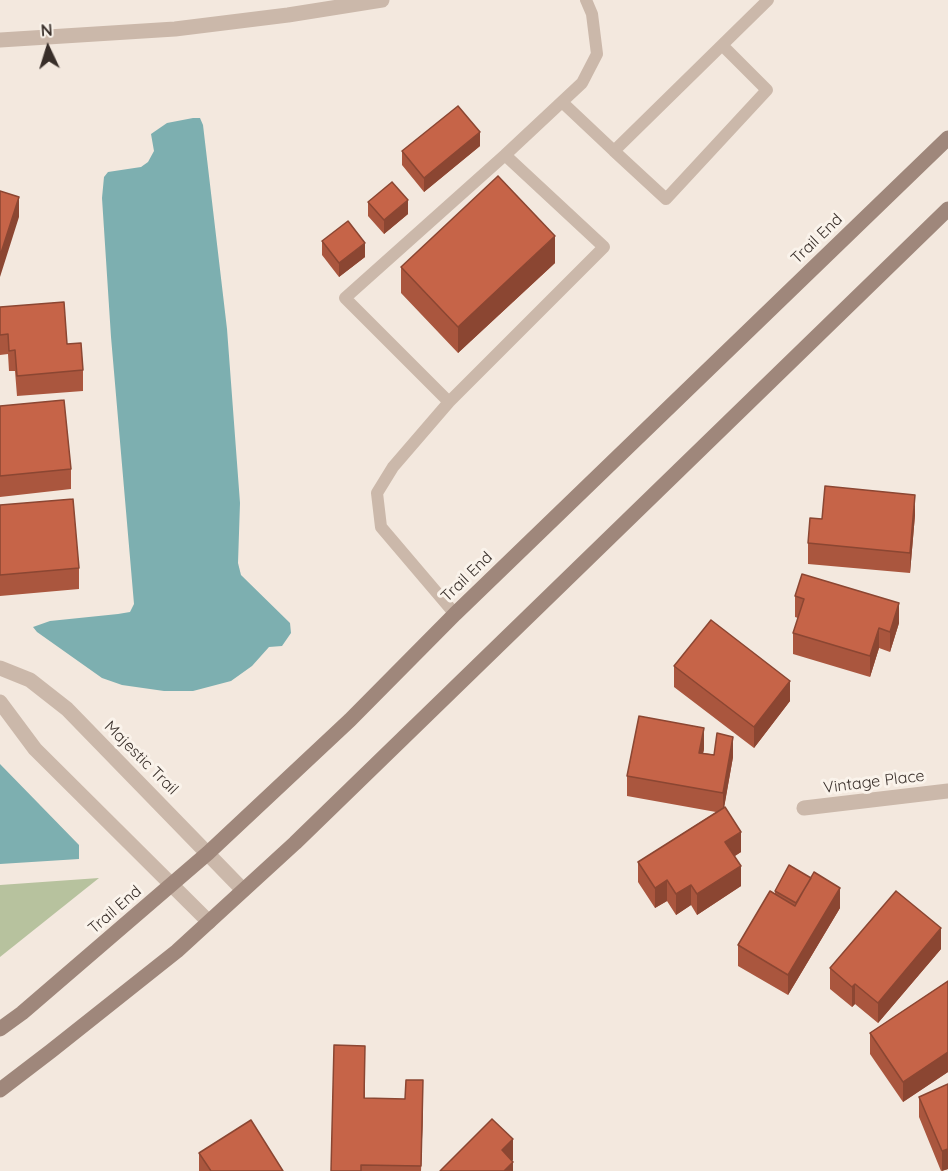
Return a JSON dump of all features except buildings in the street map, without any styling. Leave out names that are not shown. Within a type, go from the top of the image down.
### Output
[{"type":"street","points":[[0,40],[175,29],[288,15],[382,0]]},
{"type":"street","name":"Trail End","points":[[0,1029],[22,1013],[208,853],[350,720],[455,614],[948,138]]},
{"type":"street","points":[[0,1090],[177,951],[209,922],[435,708],[948,209]]},
{"type":"street","name":"Majestic Trail","points":[[0,668],[30,680],[67,709],[243,890]]},
{"type":"street","points":[[0,702],[35,749],[209,922]]},
{"type":"street","name":"Vintage Place","points":[[804,808],[948,791]]},
{"type":"lane","points":[[449,402],[345,298],[582,83],[597,54],[592,14],[586,0]]},
{"type":"lane","points":[[614,151],[768,0]]},
{"type":"lane","points":[[562,102],[666,199],[766,90],[722,45]]},
{"type":"lane","points":[[455,614],[381,527],[377,493],[393,467],[449,402],[604,247],[505,155]]},
{"type":"green space","points":[[99,878],[0,957],[0,885]]},
{"type":"water","points":[[200,118],[203,125],[227,329],[240,503],[238,563],[241,575],[290,623],[291,633],[282,646],[269,647],[252,666],[231,681],[193,691],[164,691],[122,685],[102,678],[33,627],[50,621],[130,612],[134,604],[111,337],[102,198],[104,177],[108,172],[141,167],[148,162],[154,151],[151,134],[167,123]]},
{"type":"water","points":[[0,764],[79,845],[79,859],[0,864]]}]
